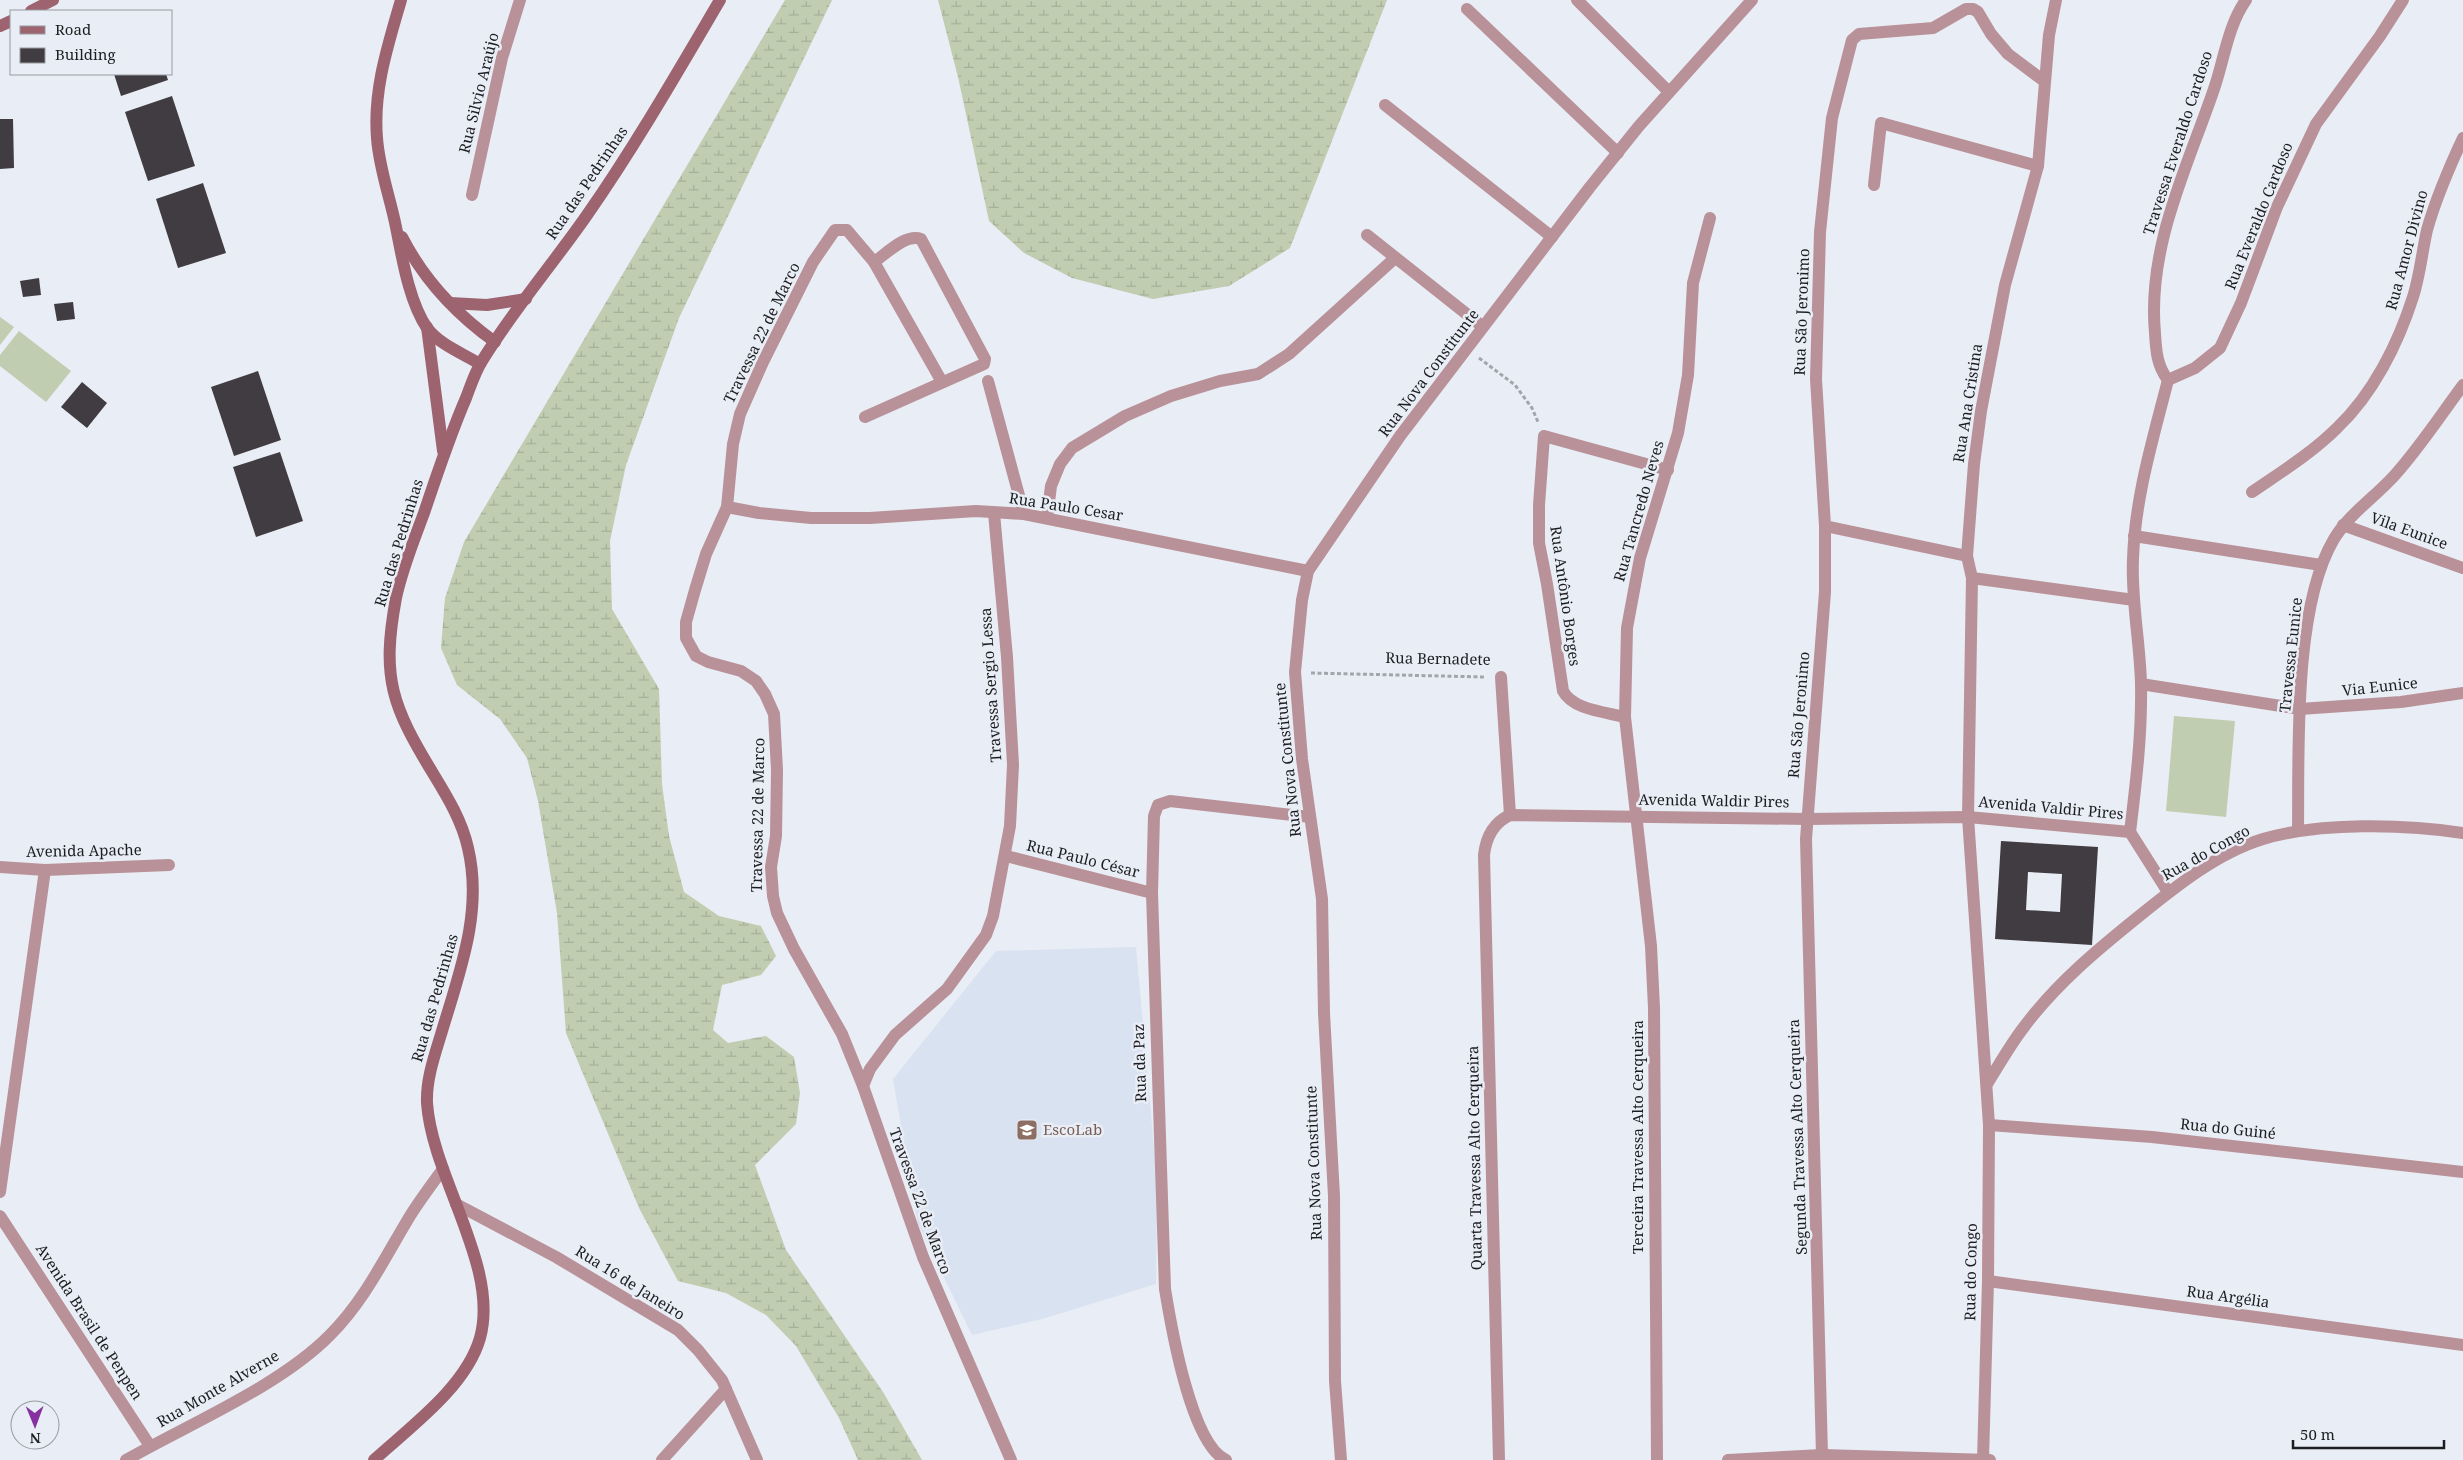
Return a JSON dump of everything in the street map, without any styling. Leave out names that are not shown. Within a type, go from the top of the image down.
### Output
[{"type":"main road","points":[[33,10],[53,0]]},
{"type":"main road","points":[[401,0],[382,70],[376,117],[380,160],[405,273],[427,327],[444,453]]},
{"type":"main road","name":"Rua das Pedrinhas","points":[[374,1460],[434,1406],[468,1364],[479,1340],[484,1311],[482,1285],[430,1127],[427,1097],[431,1065],[470,932],[473,874],[468,846],[454,808],[400,716],[394,695],[388,654],[397,591],[444,453],[480,364],[587,215],[640,135],[720,0]]},
{"type":"main road","points":[[396,226],[421,271],[450,303],[495,342]]},
{"type":"main road","points":[[450,303],[487,305],[526,299]]},
{"type":"main road","points":[[427,327],[444,343],[480,364]]},
{"type":"street","name":"Rua Silvio Araújo","points":[[472,195],[502,58],[520,0]]},
{"type":"street","points":[[1577,0],[1669,92]]},
{"type":"street","name":"Rua Nova Constitunte","points":[[1341,1460],[1335,1381],[1334,1196],[1324,1013],[1322,916],[1299,731],[1295,672],[1300,609],[1308,571],[1400,436],[1552,237],[1669,92],[1752,0]]},
{"type":"street","name":"Rua Ana Cristina","points":[[1968,817],[1972,578],[1967,556],[1974,464],[1982,402],[2005,285],[2038,166],[2049,34],[2056,0]]},
{"type":"street","name":"Travessa Everaldo Cardoso","points":[[2168,380],[2161,371],[2154,334],[2154,288],[2158,262],[2175,196],[2225,59],[2231,32],[2246,0]]},
{"type":"street","name":"Rua Everaldo Cardoso","points":[[2168,380],[2195,368],[2220,348],[2241,303],[2277,207],[2316,124],[2380,36],[2403,0]]},
{"type":"street","name":"Rua São Jeronimo","points":[[1807,819],[1825,592],[1825,526],[1816,379],[1820,232],[1832,118],[1852,40],[1859,34],[1868,32],[1887,33],[1933,28],[1966,9],[1976,6],[1991,34],[2008,54],[2044,81]]},
{"type":"street","points":[[1467,9],[1618,153]]},
{"type":"street","points":[[1385,105],[1552,237]]},
{"type":"street","points":[[1874,185],[1882,123],[2038,166]]},
{"type":"street","name":"Rua Amor Divino","points":[[2252,492],[2314,449],[2337,429],[2378,376],[2404,323],[2414,295],[2427,232],[2441,184],[2463,138]]},
{"type":"street","name":"Rua Tancredo Neves","points":[[1638,815],[1625,717],[1629,606],[1640,558],[1678,434],[1688,374],[1693,283],[1710,218]]},
{"type":"street","name":"Travessa 22 de Marco","points":[[874,262],[847,230],[835,230],[813,262],[763,362],[740,414],[733,444],[727,507],[706,554],[686,622],[686,638],[696,656],[708,662],[741,671],[756,681],[765,694],[774,714],[777,770],[776,836],[771,867],[773,896],[786,935],[831,1010],[863,1086],[923,1257],[1011,1460]]},
{"type":"street","points":[[1367,235],[1483,327]]},
{"type":"street","points":[[866,417],[984,364],[984,354],[921,239],[915,236],[908,238],[874,262],[942,382]]},
{"type":"street","points":[[1047,518],[1051,486],[1060,464],[1072,448],[1125,416],[1171,396],[1220,381],[1258,374],[1289,354],[1394,258]]},
{"type":"street","points":[[2168,380],[2142,483],[2134,536],[2134,600],[2140,684],[2139,760],[2130,832],[2168,892]]},
{"type":"street","points":[[988,381],[1024,514]]},
{"type":"street","name":"Travessa Eunice","points":[[2298,831],[2300,709],[2310,614],[2321,565],[2343,525],[2411,458],[2428,437],[2463,385]]},
{"type":"street","points":[[1544,436],[1668,470]]},
{"type":"street","name":"Rua Antônio Borges","points":[[1544,436],[1539,506],[1539,543],[1563,691],[1566,697],[1575,704],[1625,717]]},
{"type":"street","name":"Rua Paulo Cesar","points":[[727,507],[759,513],[810,518],[870,518],[976,511],[1024,514],[1308,571]]},
{"type":"street","name":"Travessa Sergio Lessa","points":[[863,1086],[870,1069],[895,1035],[947,989],[986,935],[993,916],[1006,856],[1010,826],[1013,765],[1007,657],[994,513]]},
{"type":"street","name":"Vila Eunice","points":[[2343,525],[2463,568]]},
{"type":"street","points":[[1825,526],[1967,556]]},
{"type":"street","points":[[2134,536],[2321,565]]},
{"type":"street","points":[[1972,578],[2134,600]]},
{"type":"street","name":"Rua Bernadete","points":[[1501,677],[1510,816]]},
{"type":"street","name":"Via Eunice","points":[[2140,684],[2300,709],[2401,702],[2463,693]]},
{"type":"street","name":"Rua da Paz","points":[[1226,1460],[1210,1446],[1199,1425],[1179,1361],[1165,1289],[1152,893],[1154,816],[1155,809],[1162,802],[1310,817]]},
{"type":"street","name":"Avenida Waldir Pires","points":[[1510,816],[1638,815],[1807,819],[1968,817]]},
{"type":"street","name":"Terceira Travessa Alto Cerqueira","points":[[1638,815],[1651,946],[1654,1008],[1657,1460]]},
{"type":"street","name":"Quarta Travessa Alto Cerqueira","points":[[1499,1460],[1484,855],[1486,842],[1495,825],[1510,816]]},
{"type":"street","name":"Avenida Valdir Pires","points":[[1968,817],[2130,832]]},
{"type":"street","name":"Rua do Congo","points":[[1968,817],[1989,1125],[1985,1460]]},
{"type":"street","name":"Segunda Travessa Alto Cerqueira","points":[[1807,819],[1805,884],[1815,1145],[1822,1455]]},
{"type":"street","name":"Rua do Congo","points":[[1987,1084],[2023,1027],[2059,985],[2099,948],[2168,892],[2226,856],[2262,840],[2298,831],[2385,827],[2436,829],[2463,834]]},
{"type":"street","name":"Rua Paulo César","points":[[1006,856],[1152,893]]},
{"type":"street","name":"Avenida Apache","points":[[0,867],[45,870],[169,866]]},
{"type":"street","points":[[0,1192],[45,870]]},
{"type":"street","name":"Rua do Guiné","points":[[1989,1125],[2152,1137],[2463,1172]]},
{"type":"street","name":"Rua Monte Alverne","points":[[126,1460],[251,1391],[294,1364],[329,1336],[358,1304],[382,1268],[410,1215],[443,1169]]},
{"type":"street","name":"Rua 16 de Janeiro","points":[[456,1204],[556,1257],[678,1330],[698,1350],[726,1389],[757,1460]]},
{"type":"street","name":"Avenida Brasil de Penpen","points":[[0,1216],[150,1446]]},
{"type":"street","name":"Rua Argélia","points":[[1988,1281],[2463,1345]]},
{"type":"street","points":[[662,1460],[726,1389]]},
{"type":"street","points":[[1728,1460],[1822,1455],[1985,1460]]},
{"type":"path","points":[[1467,348],[1515,385],[1532,408],[1544,436]]},
{"type":"path","name":"Rua Bernadete","points":[[1295,672],[1501,677]]},
{"type":"shaded area","name":"EscoLab","points":[[1136,947],[1157,1181],[1156,1284],[1042,1319],[972,1335],[918,1224],[893,1079],[996,951]]},
{"type":"green space","points":[[785,0],[832,0],[679,318],[626,465],[610,541],[612,609],[659,689],[662,784],[669,836],[684,892],[719,916],[761,926],[776,956],[761,975],[722,985],[713,1030],[728,1043],[766,1036],[794,1057],[800,1093],[796,1124],[755,1165],[786,1250],[883,1392],[922,1460],[858,1460],[839,1418],[796,1346],[766,1315],[726,1293],[678,1281],[639,1208],[566,1033],[557,913],[538,801],[527,758],[500,719],[457,685],[441,648],[445,598],[464,542]]},
{"type":"green space","points":[[938,0],[1387,0],[1290,248],[1229,286],[1153,299],[1072,278],[1024,253],[989,221],[958,77]]},
{"type":"green space","points":[[0,317],[14,327],[0,345]]},
{"type":"green space","points":[[19,331],[71,371],[46,402],[0,366],[0,355]]},
{"type":"green space","points":[[2174,716],[2235,721],[2226,817],[2166,811]]},
{"type":"building","points":[[114,75],[166,75],[168,80],[121,96]]},
{"type":"building","points":[[172,96],[195,166],[148,181],[125,112]]},
{"type":"building","points":[[0,119],[13,119],[14,168],[0,169]]},
{"type":"building","points":[[203,183],[226,253],[178,268],[156,199]]},
{"type":"building","points":[[39,278],[41,295],[23,297],[20,281]]},
{"type":"building","points":[[73,302],[75,319],[57,321],[54,304]]},
{"type":"building","points":[[258,371],[281,440],[234,456],[211,387]]},
{"type":"building","points":[[82,382],[107,403],[87,428],[61,407]]},
{"type":"building","points":[[280,452],[303,521],[256,537],[233,467]]},
{"type":"building","points":[[2001,841],[2098,847],[2092,945],[1995,939]],"holes":[[[2028,872],[2062,874],[2060,912],[2026,910]]]},
{"type":"place","name":"EscoLab","points":[[1027,1130]]}]
